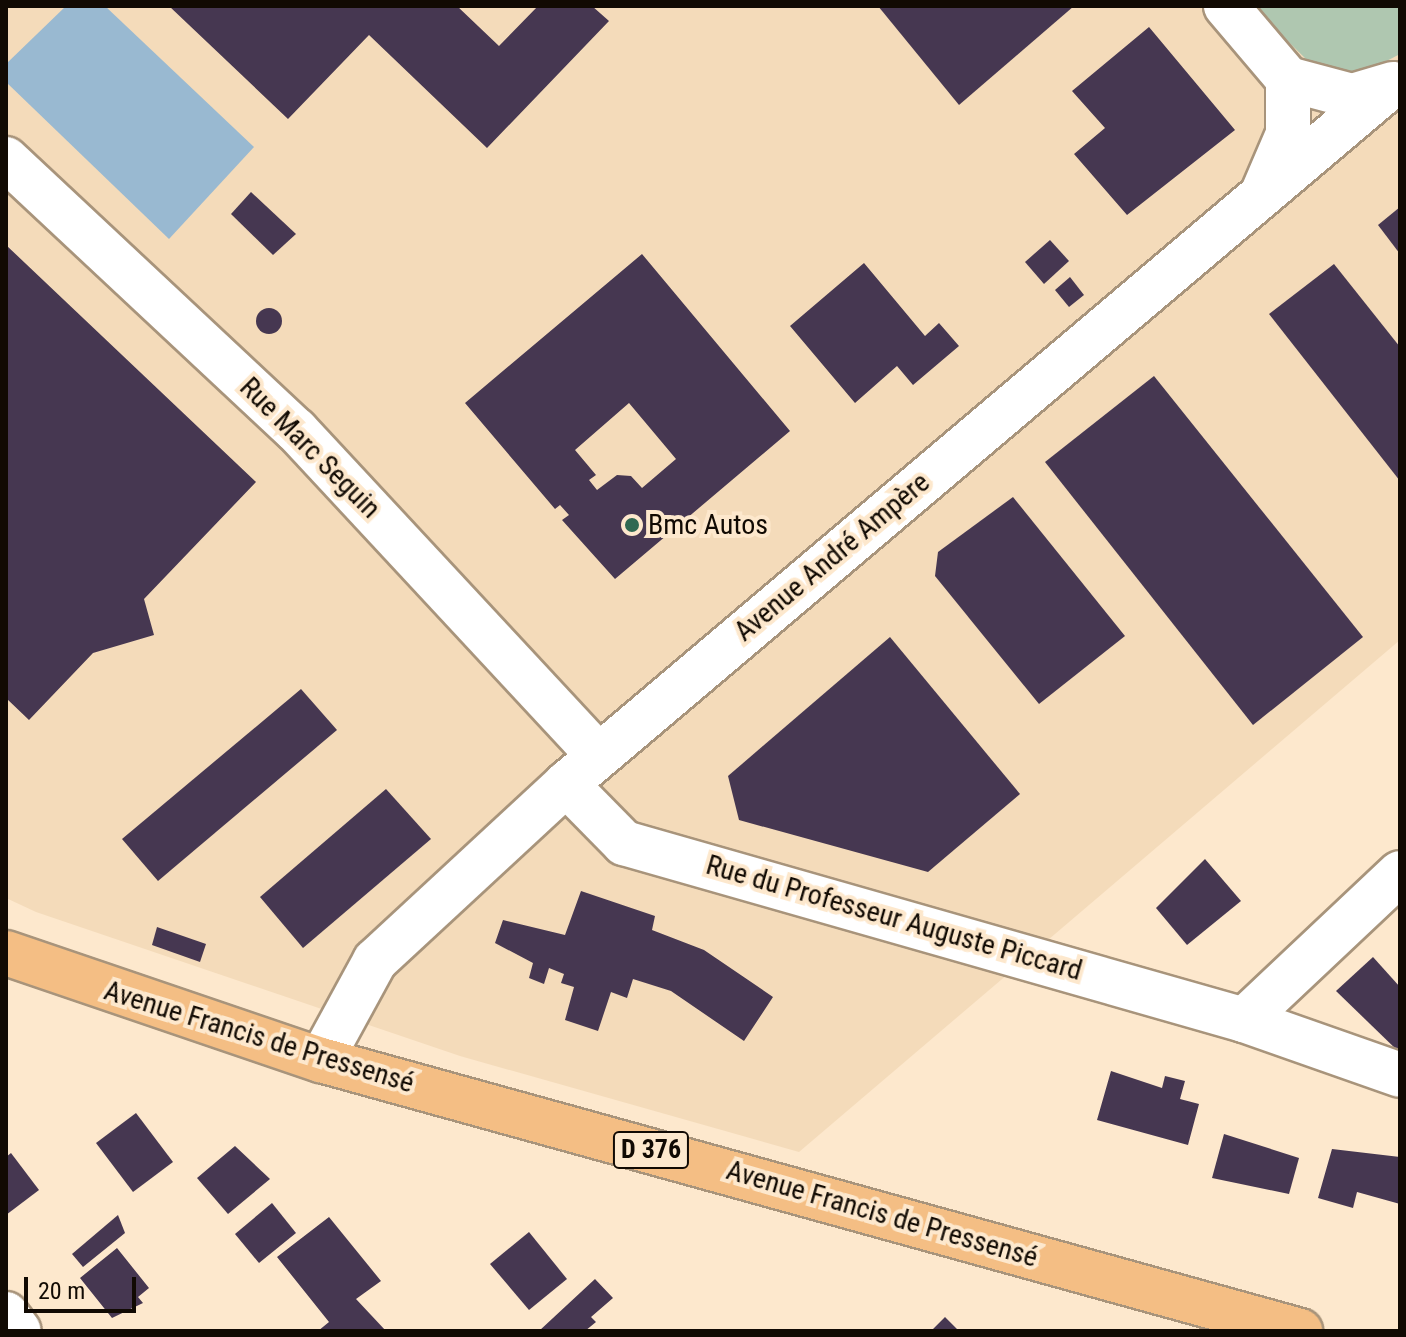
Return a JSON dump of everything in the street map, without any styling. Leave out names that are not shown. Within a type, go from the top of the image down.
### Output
[{"type":"main road","name":"Avenue Francis de Pressensé","points":[[6,953],[321,1060],[1300,1331]]},
{"type":"street","points":[[1226,6],[1288,79],[1352,96],[1393,84]]},
{"type":"street","points":[[1259,199],[1288,134],[1288,79]]},
{"type":"street","name":"Avenue André Ampère","points":[[321,1060],[375,961],[566,784],[1393,84]]},
{"type":"street","name":"Rue Marc Seguin","points":[[6,159],[296,430],[598,755]]},
{"type":"street","name":"Rue du Professeur Auguste Piccard","points":[[566,784],[624,843],[1244,1020],[1400,1075]]},
{"type":"street","points":[[1244,1020],[1400,873]]},
{"type":"street","points":[[6,1314],[19,1331]]},
{"type":"shaded area","points":[[6,6],[1400,6],[1400,640],[799,1152],[460,1056],[36,912],[6,898]]},
{"type":"green space","points":[[1252,6],[1400,6],[1400,54],[1356,77],[1311,64]]},
{"type":"water","points":[[66,6],[105,6],[254,147],[169,239],[6,82],[6,64]]},
{"type":"building","points":[[169,6],[457,6],[499,46],[538,6],[592,6],[609,21],[487,148],[369,35],[288,119]]},
{"type":"building","points":[[878,6],[1074,6],[959,105]]},
{"type":"building","points":[[1149,27],[1235,130],[1127,215],[1074,154],[1105,128],[1072,91]]},
{"type":"building","points":[[251,192],[296,234],[273,255],[231,214]]},
{"type":"building","points":[[1400,207],[1400,254],[1378,225]]},
{"type":"building","points":[[1050,240],[1069,261],[1044,284],[1025,262]]},
{"type":"building","points":[[6,245],[256,482],[144,599],[154,635],[93,653],[29,720],[6,698]]},
{"type":"building","points":[[642,254],[790,431],[615,579],[562,520],[569,515],[560,505],[555,509],[465,403]],"holes":[[[629,403],[676,459],[642,488],[631,476],[617,475],[597,490],[589,480],[596,475],[575,450]]]},
{"type":"building","points":[[864,263],[925,336],[939,323],[959,346],[913,385],[897,366],[855,403],[790,326]]},
{"type":"building","points":[[1334,264],[1400,347],[1400,481],[1269,314]]},
{"type":"building","points":[[1070,277],[1084,295],[1069,307],[1055,290]]},
{"type":"building","points":[[269,308],[279,311],[282,321],[279,331],[269,334],[259,331],[256,321],[259,311]]},
{"type":"building","points":[[1154,376],[1363,637],[1253,725],[1045,462]]},
{"type":"building","points":[[1013,497],[1125,636],[1039,704],[935,576],[938,552]]},
{"type":"building","points":[[890,637],[1020,794],[928,872],[739,820],[728,776]]},
{"type":"building","points":[[301,689],[337,730],[158,881],[122,839]]},
{"type":"building","points":[[386,789],[431,839],[303,948],[260,897]]},
{"type":"building","points":[[1205,859],[1241,901],[1187,945],[1156,908]]},
{"type":"building","points":[[581,891],[655,916],[652,930],[704,950],[773,997],[744,1041],[671,991],[633,979],[627,998],[611,992],[598,1031],[565,1020],[574,987],[561,983],[564,974],[549,968],[544,984],[529,978],[533,963],[495,943],[503,920],[565,935]]},
{"type":"building","points":[[157,927],[206,944],[200,962],[152,945]]},
{"type":"building","points":[[1373,957],[1400,987],[1400,1053],[1336,991]]},
{"type":"building","points":[[1111,1071],[1162,1088],[1165,1076],[1185,1081],[1180,1099],[1199,1104],[1188,1145],[1097,1120]]},
{"type":"building","points":[[136,1113],[173,1162],[133,1192],[96,1143]]},
{"type":"building","points":[[1224,1134],[1299,1158],[1289,1194],[1212,1178]]},
{"type":"building","points":[[235,1146],[270,1179],[228,1214],[197,1178]]},
{"type":"building","points":[[1332,1149],[1400,1157],[1400,1204],[1357,1192],[1353,1208],[1318,1198]]},
{"type":"building","points":[[11,1153],[39,1190],[6,1215],[6,1157]]},
{"type":"building","points":[[272,1203],[296,1233],[259,1263],[235,1234]]},
{"type":"building","points":[[118,1215],[125,1233],[83,1267],[72,1254]]},
{"type":"building","points":[[329,1217],[381,1281],[356,1299],[386,1331],[318,1331],[329,1322],[277,1257]]},
{"type":"building","points":[[529,1232],[567,1279],[529,1310],[490,1264]]},
{"type":"building","points":[[117,1248],[149,1288],[138,1297],[143,1303],[112,1318],[80,1278]]},
{"type":"building","points":[[595,1279],[613,1298],[591,1317],[596,1322],[585,1331],[539,1331]]},
{"type":"building","points":[[945,1317],[959,1331],[927,1331],[933,1329]]},
{"type":"place","name":"Bmc Autos","points":[[632,525]]}]
